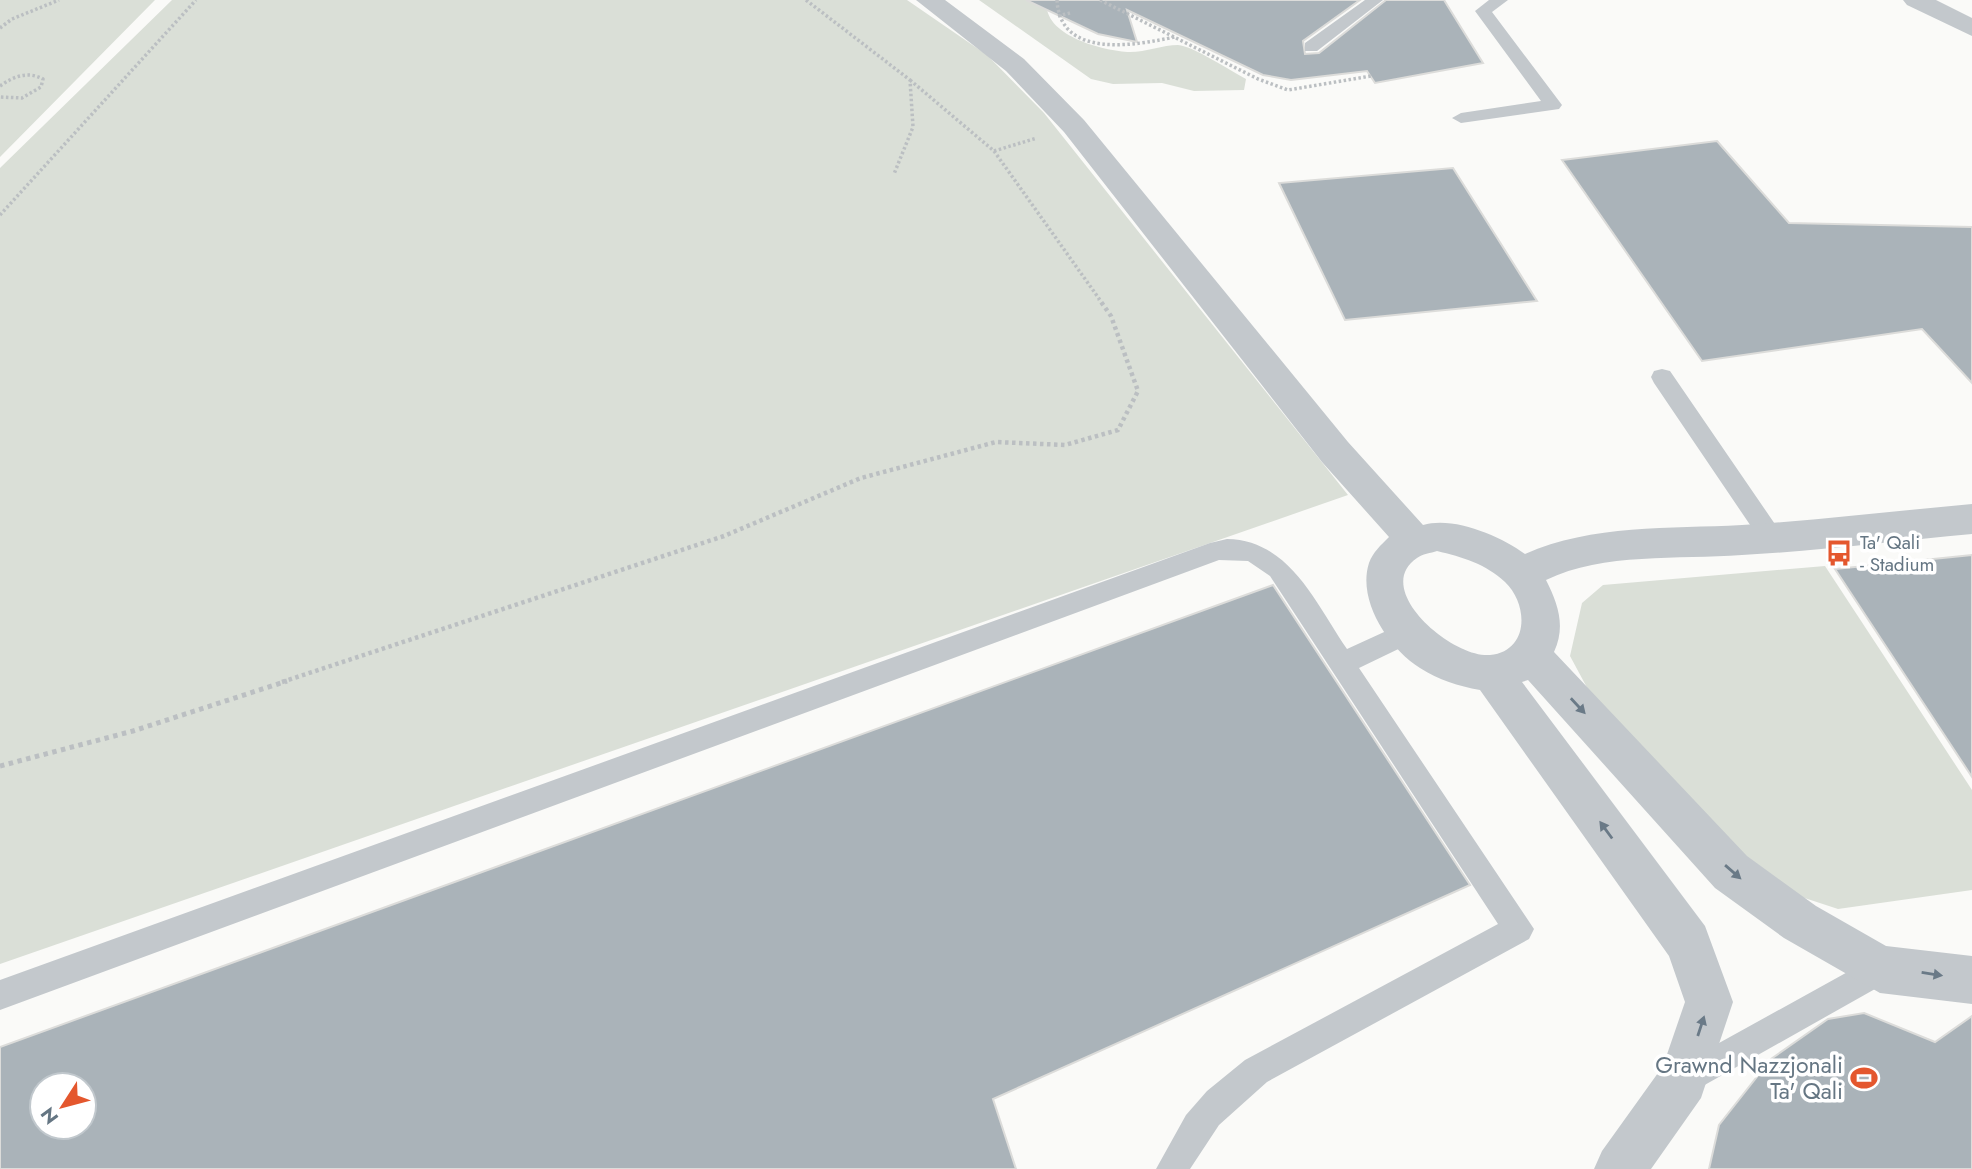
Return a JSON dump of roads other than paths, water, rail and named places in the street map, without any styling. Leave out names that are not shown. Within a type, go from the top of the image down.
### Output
[{"type":"street","points":[[929,0],[1015,65],[1074,126],[1335,452],[1413,539]]},
{"type":"street","points":[[1916,0],[1968,22]]},
{"type":"street","points":[[1522,573],[1559,556],[1601,548],[1771,537],[1972,519]]},
{"type":"street","points":[[1437,536],[1475,544],[1497,554],[1522,573],[1540,605],[1543,629],[1512,665],[1476,673],[1448,662],[1420,646],[1406,633],[1387,605],[1384,582],[1389,562],[1413,539],[1437,536]]},
{"type":"street","points":[[1512,665],[1731,872],[1800,922],[1880,969],[1972,980]]},
{"type":"street","points":[[1512,665],[1688,943],[1709,1002],[1683,1080],[1620,1169]]},
{"type":"lane","points":[[1311,47],[1375,0]]},
{"type":"lane","points":[[1461,118],[1553,106],[1483,11],[1500,0]]},
{"type":"lane","points":[[1662,377],[1771,537]]},
{"type":"lane","points":[[0,995],[1217,550],[1240,548],[1262,555],[1279,569],[1519,929],[1256,1071],[1225,1093],[1199,1124],[1173,1169]]},
{"type":"lane","points":[[1343,663],[1406,633]]},
{"type":"lane","points":[[1683,1080],[1880,969]]},
{"type":"place","name":"Ta' Qali - Stadium","points":[[1839,553]]},
{"type":"place","name":"Grawnd Nazzjonali Ta' Qali","points":[[1864,1078]]}]
